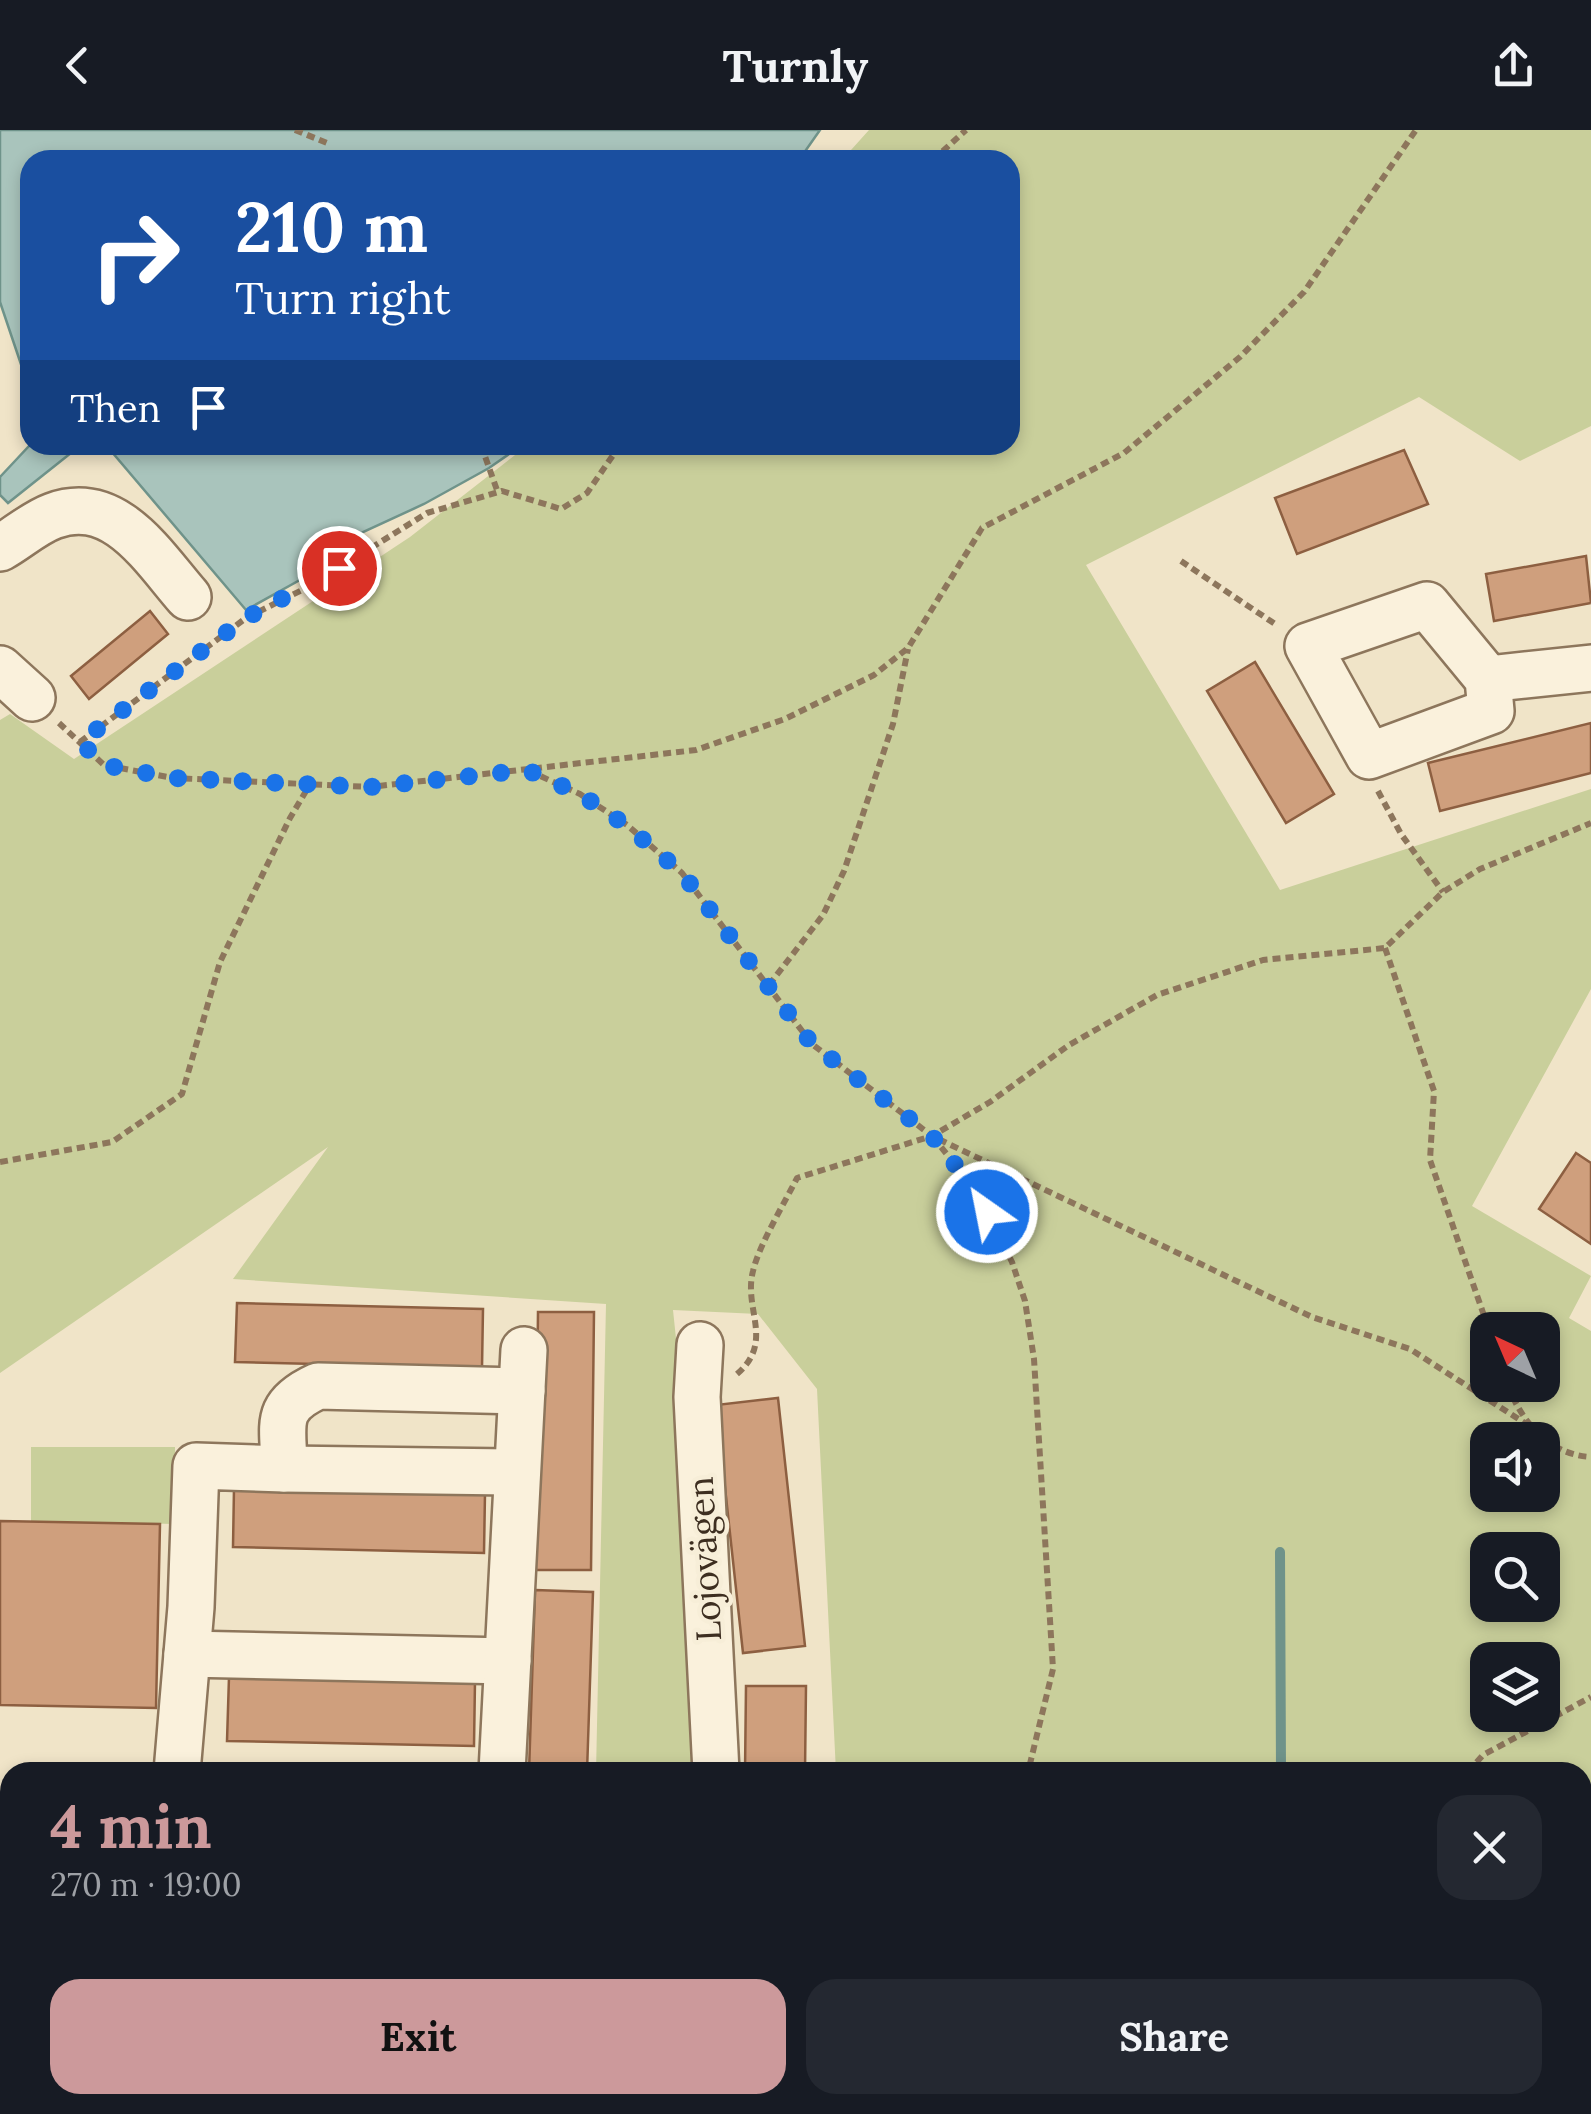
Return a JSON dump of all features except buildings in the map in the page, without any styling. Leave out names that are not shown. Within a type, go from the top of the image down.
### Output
[{"type":"street","points":[[0,548],[49,517],[75,509],[95,510],[129,529],[188,598]]},
{"type":"street","points":[[1427,605],[1488,679],[1491,712],[1369,756],[1308,646],[1427,605]]},
{"type":"street","points":[[1488,679],[1591,668]]},
{"type":"street","name":"Lojovägen","points":[[700,1345],[697,1397],[715,1762]]},
{"type":"street","points":[[284,1469],[284,1412],[289,1403],[318,1386],[523,1370],[503,1762]]},
{"type":"street","points":[[178,1762],[196,1466],[516,1472]]},
{"type":"street","points":[[187,1654],[508,1661]]},
{"type":"path","points":[[295,130],[327,143]]},
{"type":"path","points":[[944,150],[966,130]]},
{"type":"path","points":[[16,683],[104,765],[173,778],[309,786],[370,787],[696,750],[785,719],[874,675],[908,648],[982,528],[1124,453],[1240,357],[1304,292],[1416,130]]},
{"type":"path","points":[[485,455],[500,492]]},
{"type":"path","points":[[80,742],[246,618],[310,586],[427,514],[500,492],[561,510],[586,493],[613,455]]},
{"type":"path","points":[[1181,561],[1308,646]]},
{"type":"path","points":[[769,985],[824,915],[844,871],[893,724],[908,648]]},
{"type":"path","points":[[1369,756],[1380,798],[1443,892]]},
{"type":"path","points":[[527,770],[580,794],[627,826],[682,873],[812,1044],[932,1136],[1312,1318],[1410,1349],[1523,1422]]},
{"type":"path","points":[[0,1162],[112,1142],[182,1094],[220,962],[309,786]]},
{"type":"path","points":[[697,1397],[749,1364],[757,1346],[752,1272],[797,1178],[932,1136],[990,1102],[1069,1045],[1157,995],[1262,960],[1386,948],[1443,892],[1480,869],[1591,823]]},
{"type":"path","points":[[1386,948],[1434,1091],[1430,1160],[1482,1312]]},
{"type":"path","points":[[932,1136],[969,1182],[987,1212],[1012,1262],[1025,1301],[1034,1359],[1053,1669],[1030,1762]]},
{"type":"path","points":[[1560,1448],[1570,1456],[1591,1457]]},
{"type":"path","points":[[1477,1762],[1483,1755],[1591,1697]]},
{"type":"green space","points":[[869,130],[1591,130],[1591,426],[1520,461],[1419,397],[1086,565],[1280,890],[1591,789],[1591,989],[1472,1206],[1591,1276],[1569,1318],[1591,1331],[1591,1762],[836,1762],[817,1389],[758,1314],[673,1310],[692,1491],[704,1762],[596,1762],[606,1304],[233,1279],[328,1147],[0,1373],[0,720],[10,714],[74,759],[410,537],[515,455],[1020,455],[1020,150],[851,150]]},
{"type":"green space","points":[[31,1447],[175,1447],[175,1524],[31,1521]]},
{"type":"water","points":[[0,130],[820,130],[806,150],[20,150],[20,361],[0,302]]},
{"type":"water","points":[[21,455],[68,455],[8,503],[0,495],[0,477]]},
{"type":"water","points":[[114,455],[508,455],[424,504],[363,532],[307,576],[246,610]]},
{"type":"waterway","points":[[1280,1552],[1281,1762]]},
{"type":"route","points":[[339,568],[246,618],[80,742],[104,765],[173,778],[370,787],[527,770],[580,794],[627,826],[682,873],[812,1044],[932,1136],[969,1182],[987,1212]]}]
